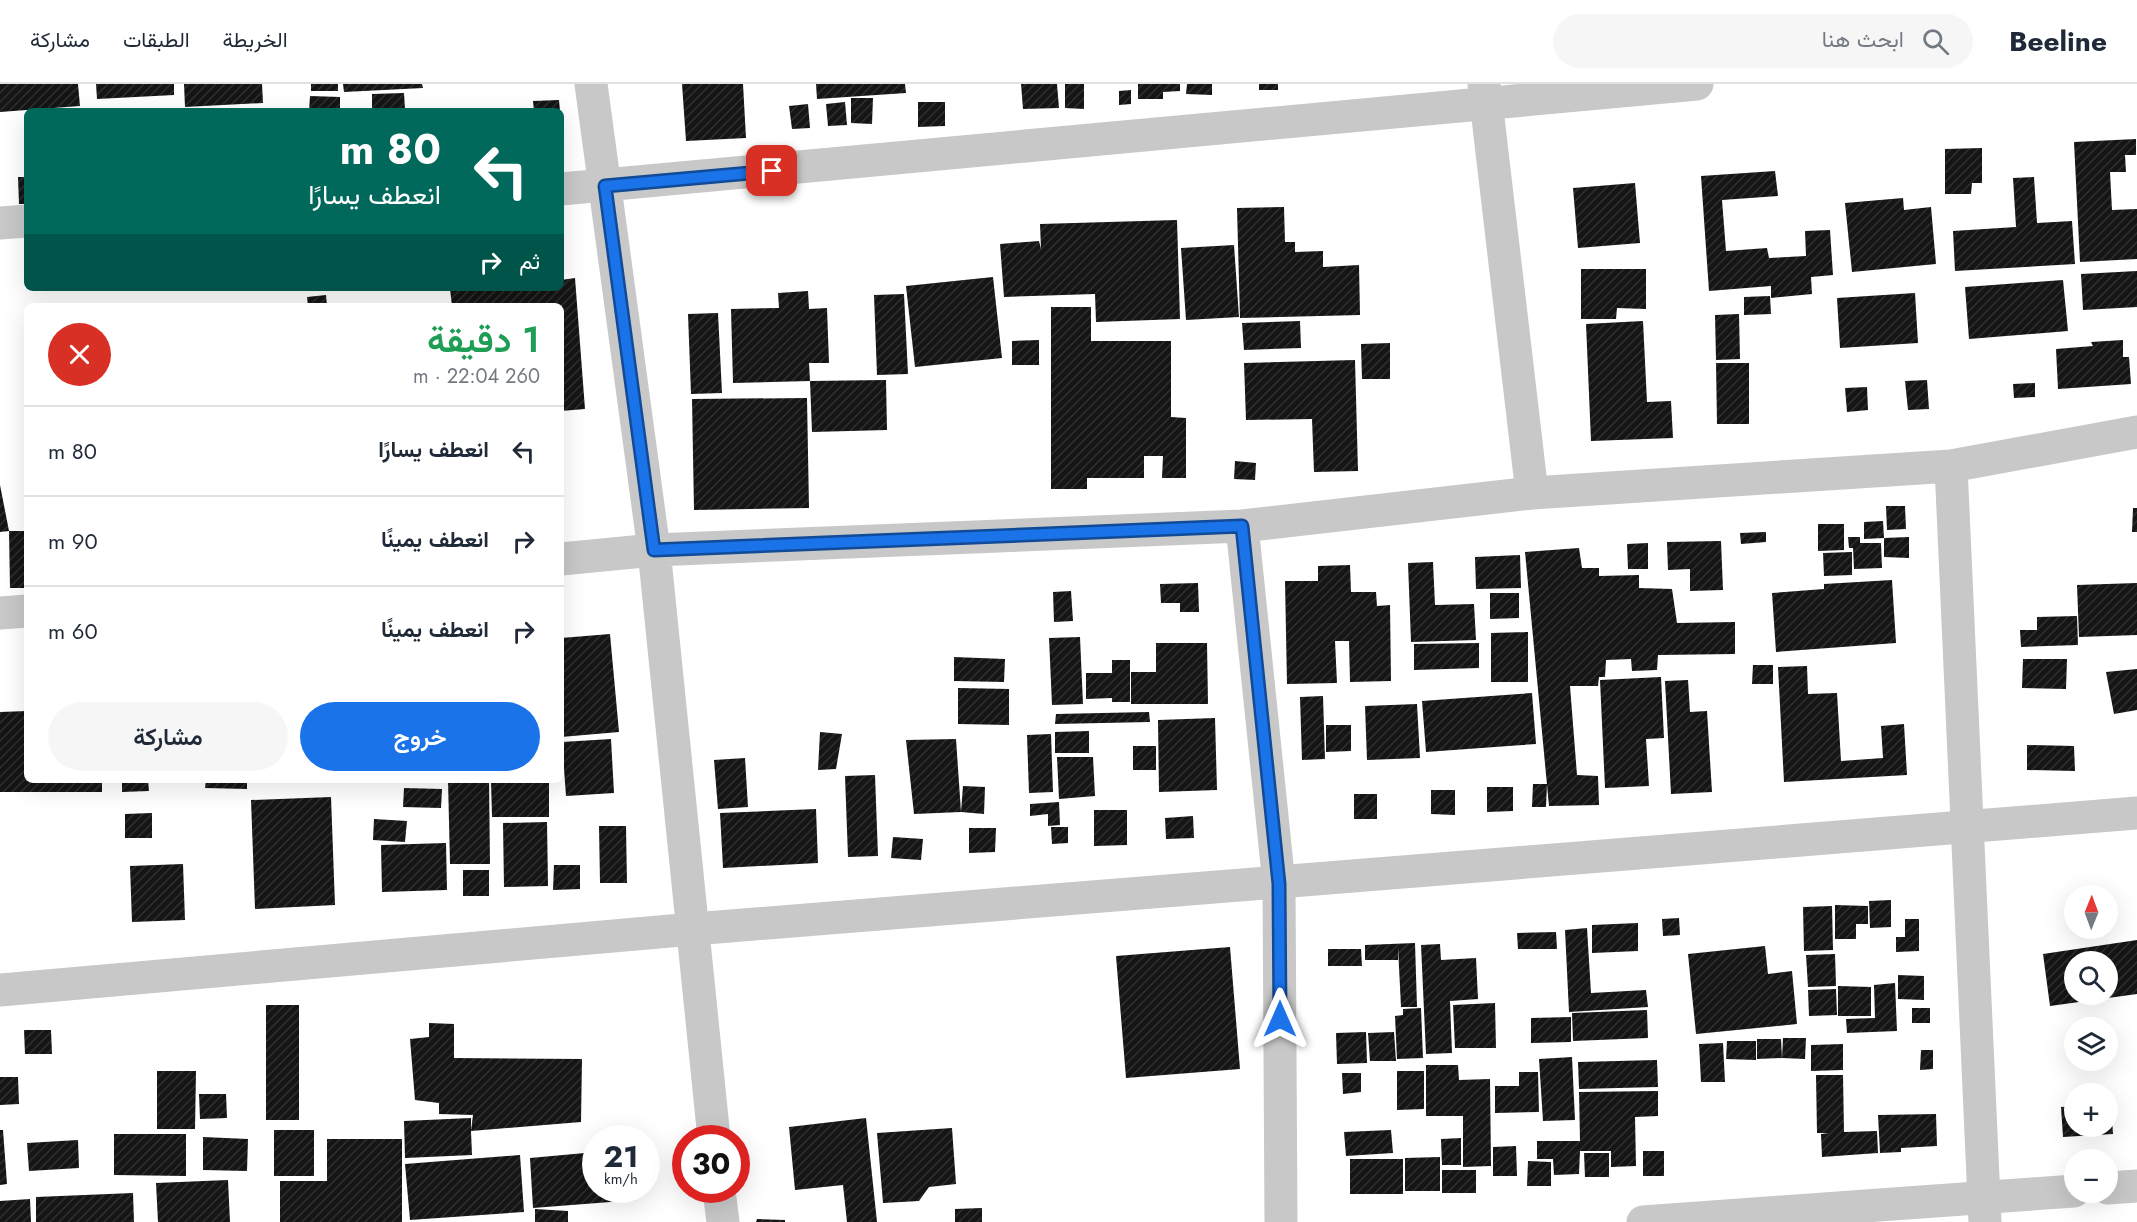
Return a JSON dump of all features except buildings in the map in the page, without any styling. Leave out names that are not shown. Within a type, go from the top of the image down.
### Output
[{"type":"street","points":[[591,84],[654,550],[713,1125]]},
{"type":"street","points":[[564,189],[1485,94],[1697,84]]},
{"type":"street","points":[[1485,94],[1532,493]]},
{"type":"street","points":[[0,223],[24,221]]},
{"type":"street","points":[[564,559],[654,550],[1242,526],[1532,493],[1951,466],[2137,432]]},
{"type":"street","points":[[1951,466],[1984,1210]]},
{"type":"street","points":[[1242,526],[1279,884],[1281,1222]]},
{"type":"street","points":[[0,613],[24,611]]},
{"type":"street","points":[[0,990],[693,929],[1279,884],[2137,813]]},
{"type":"street","points":[[2118,1187],[2137,1186]]},
{"type":"street","points":[[1643,1222],[1984,1210],[2064,1193]]},
{"type":"street","points":[[721,1203],[723,1222]]},
{"type":"route","points":[[772,171],[605,186],[654,550],[1242,526],[1279,884],[1280,1019]]}]
